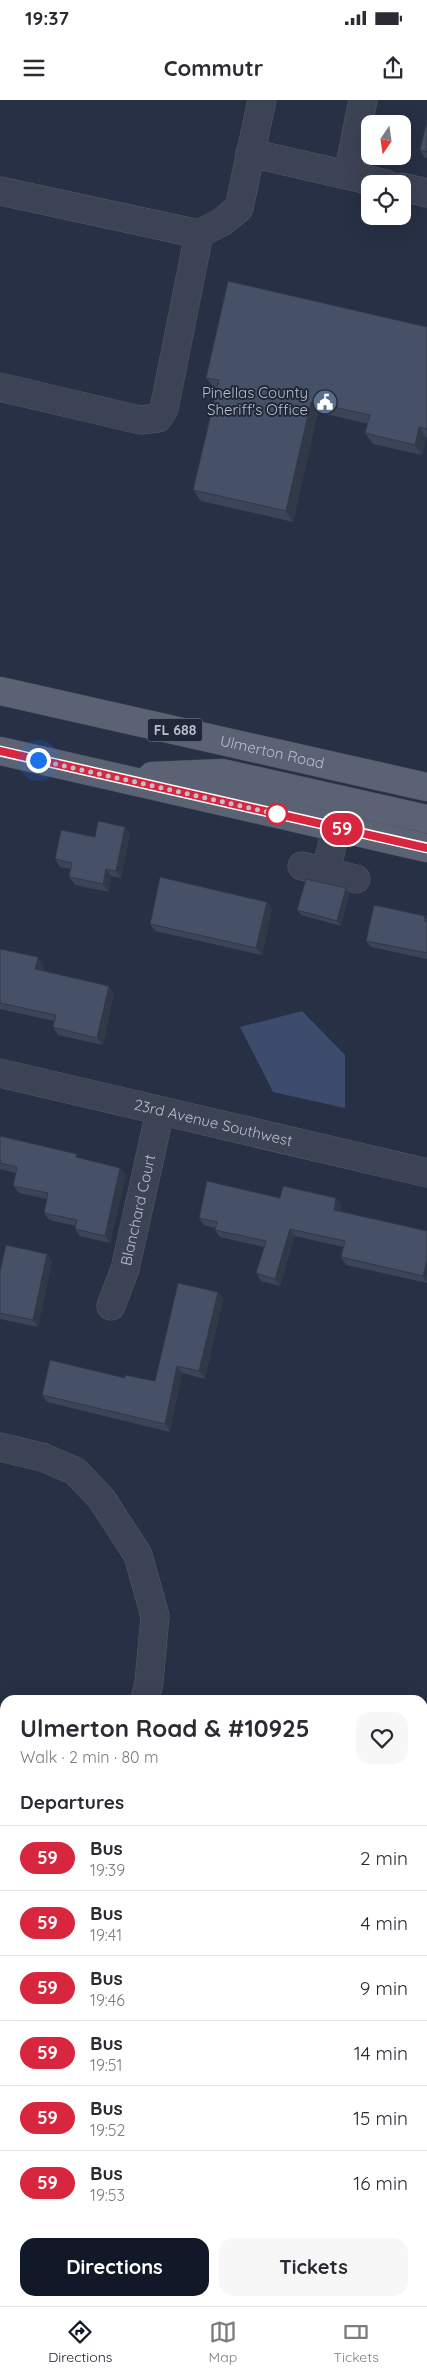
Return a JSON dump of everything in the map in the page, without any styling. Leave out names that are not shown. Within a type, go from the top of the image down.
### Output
[{"type":"main road","name":"Ulmerton Road","points":[[0,691],[427,787]]},
{"type":"main road","points":[[0,751],[427,848]]},
{"type":"main road","points":[[115,777],[222,773],[427,818]]},
{"type":"street","points":[[0,191],[199,234],[222,222],[239,208],[262,100]]},
{"type":"street","points":[[348,175],[363,100]]},
{"type":"street","points":[[250,153],[361,178]]},
{"type":"street","points":[[411,190],[427,193]]},
{"type":"street","points":[[0,387],[140,420],[158,418],[164,409],[199,234]]},
{"type":"street","points":[[336,828],[314,869],[356,879]]},
{"type":"street","name":"23rd Avenue Southwest","points":[[0,1073],[160,1112],[364,1156],[427,1173]]},
{"type":"street","name":"Blanchard Court","points":[[111,1306],[125,1269],[160,1112]]},
{"type":"street","points":[[0,1448],[42,1457],[75,1471],[101,1498],[138,1554],[155,1616],[146,1695]]},
{"type":"water","points":[[302,1011],[345,1055],[345,1108],[273,1092],[240,1027]]},
{"type":"building","points":[[427,120],[427,152],[420,150]]},
{"type":"building","name":"Pinellas County Sheriff's Office","points":[[228,281],[427,327],[427,429],[419,427],[415,445],[365,433],[370,415],[311,402],[286,511],[193,490],[219,380],[206,378]]},
{"type":"building","points":[[98,821],[125,827],[116,871],[106,869],[103,884],[69,877],[72,863],[55,859],[61,830],[95,837]]},
{"type":"building","points":[[160,877],[267,902],[256,948],[150,924]]},
{"type":"building","points":[[306,879],[346,888],[337,921],[297,910]]},
{"type":"building","points":[[374,905],[425,916],[424,921],[427,921],[427,953],[366,941]]},
{"type":"building","points":[[0,949],[38,957],[35,969],[109,986],[97,1038],[53,1027],[56,1015],[0,1003]]},
{"type":"building","points":[[0,1136],[77,1154],[76,1157],[120,1168],[105,1236],[75,1229],[77,1220],[44,1213],[48,1193],[13,1186],[17,1167],[0,1163]]},
{"type":"building","points":[[207,1181],[280,1198],[283,1186],[336,1198],[334,1210],[427,1231],[427,1260],[423,1276],[341,1257],[345,1241],[290,1229],[275,1279],[256,1273],[266,1241],[215,1230],[217,1222],[199,1218]]},
{"type":"building","points":[[6,1245],[47,1254],[33,1320],[0,1313],[0,1271]]},
{"type":"building","points":[[178,1283],[218,1292],[199,1371],[177,1366],[165,1424],[42,1395],[50,1360],[125,1378],[125,1375],[155,1381]]},
{"type":"bus line","name":"59","points":[[0,751],[427,848]]},
{"type":"place","name":"Pinellas County Sheriff's Office","points":[[325,402]]},
{"type":"route","points":[[38,760],[281,815],[277,814]]}]
